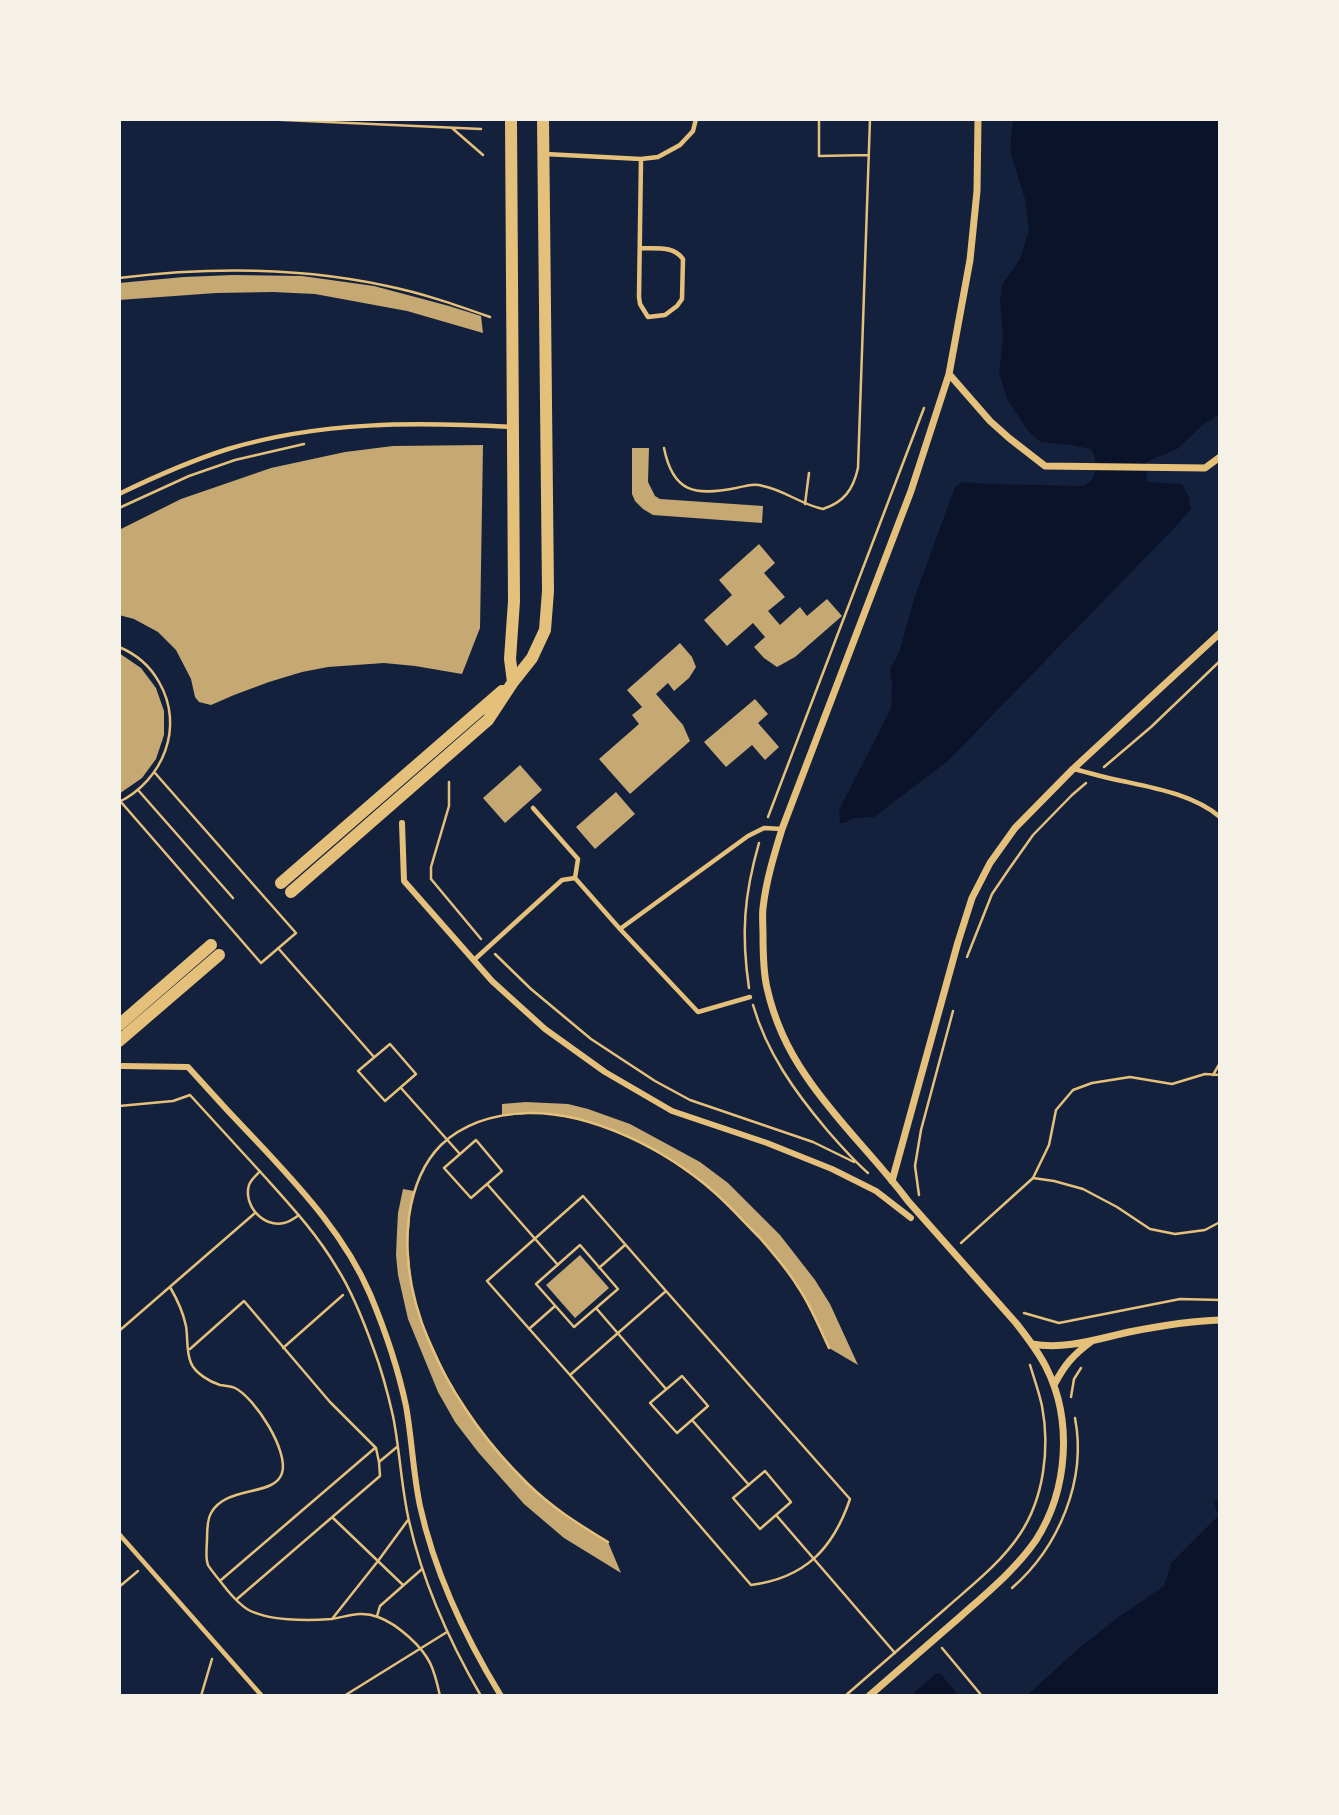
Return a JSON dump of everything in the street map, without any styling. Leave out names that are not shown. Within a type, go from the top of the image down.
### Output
[{"type":"main road","points":[[511,119],[514,601],[510,659],[513,682]]},
{"type":"main road","points":[[286,888],[513,682],[532,658],[545,630],[548,591],[543,119]]},
{"type":"main road","points":[[119,1025],[215,950],[119,1041]]},
{"type":"street","points":[[869,1696],[1016,1565],[1048,1517],[1056,1496],[1064,1446],[1054,1385],[1032,1344],[908,1202],[806,1076],[788,1046],[766,986],[762,909],[770,866],[911,491],[949,374],[970,260],[978,119]]},
{"type":"street","points":[[949,374],[990,421],[1045,466],[1205,468],[1220,457]]},
{"type":"street","points":[[892,1181],[958,942],[972,898],[990,863],[1015,828],[1073,769],[1220,633]]},
{"type":"street","points":[[402,823],[404,881],[473,960],[519,1006],[573,1051],[638,1093],[672,1111],[767,1143],[832,1169],[876,1191],[911,1217]]},
{"type":"street","points":[[122,1066],[188,1067],[312,1202],[352,1258],[388,1340],[397,1371],[405,1404],[420,1505],[435,1556],[460,1622],[501,1696]]},
{"type":"street","points":[[1032,1344],[1047,1347],[1067,1346],[1187,1321],[1220,1320]]},
{"type":"street","points":[[1054,1385],[1072,1357],[1094,1340]]},
{"type":"lane","points":[[544,154],[641,159],[658,156],[680,145],[693,131],[696,119]]},
{"type":"lane","points":[[640,248],[673,249],[683,259],[682,299],[665,315],[648,317],[640,304],[639,297],[641,159]]},
{"type":"lane","points":[[119,494],[228,449],[311,430],[400,423],[514,427]]},
{"type":"lane","points":[[1073,769],[1158,788],[1209,808],[1220,817]]},
{"type":"lane","points":[[533,808],[578,859],[575,877]]},
{"type":"lane","points":[[620,929],[748,836],[764,828],[782,829]]},
{"type":"lane","points":[[575,877],[698,1012],[750,997]]},
{"type":"lane","points":[[473,960],[562,880],[575,877]]},
{"type":"lane","points":[[119,1534],[262,1696]]},
{"type":"path","points":[[262,119],[481,129]]},
{"type":"path","points":[[819,119],[818,156],[868,155]]},
{"type":"path","points":[[664,449],[672,475],[687,488],[710,492],[753,485],[764,486],[823,509],[849,494],[855,484],[858,468],[870,119]]},
{"type":"path","points":[[453,128],[483,155]]},
{"type":"path","points":[[119,278],[237,271],[319,275],[412,292],[490,317]]},
{"type":"path","points":[[119,508],[189,476],[235,460],[305,444]]},
{"type":"path","points":[[805,504],[809,473]]},
{"type":"path","points":[[119,647],[130,652],[152,670],[166,694],[171,721],[167,749],[155,773],[138,790],[120,802],[261,963],[296,933],[155,773]]},
{"type":"path","points":[[1101,769],[1152,727],[1220,661]]},
{"type":"path","points":[[967,958],[992,894],[1009,869],[1033,835],[1091,778]]},
{"type":"path","points":[[449,782],[449,806],[431,867],[431,879],[480,938]]},
{"type":"path","points":[[138,790],[233,898]]},
{"type":"path","points":[[278,948],[374,1057]]},
{"type":"path","points":[[489,948],[531,989],[591,1039],[655,1081],[690,1100],[813,1142],[857,1164],[874,1177]]},
{"type":"path","points":[[919,1200],[915,1166],[921,1130],[953,1011]]},
{"type":"path","points":[[390,1044],[416,1074],[385,1101],[358,1071],[374,1057],[390,1044]]},
{"type":"path","points":[[1213,1075],[1220,1063]]},
{"type":"path","points":[[958,1245],[1032,1178],[1049,1145],[1056,1110],[1073,1090],[1092,1083],[1130,1077],[1172,1084],[1205,1074],[1220,1075]]},
{"type":"path","points":[[401,1087],[460,1154]]},
{"type":"path","points":[[119,1106],[173,1101],[190,1094],[299,1215],[339,1270],[375,1353],[393,1417],[408,1520],[422,1569],[447,1632],[480,1695]]},
{"type":"path","points":[[608,1542],[551,1505],[524,1481],[494,1446],[465,1409],[449,1382],[422,1322],[409,1267],[408,1227],[411,1204],[419,1177],[429,1160],[447,1140],[472,1124],[489,1118],[539,1113],[598,1125],[666,1157],[714,1191],[778,1258],[812,1310],[829,1348]]},
{"type":"path","points":[[476,1140],[502,1171],[486,1184],[471,1198],[444,1168],[476,1140]]},
{"type":"path","points":[[260,1171],[248,1188],[248,1198],[255,1213],[275,1224],[286,1223],[299,1215]]},
{"type":"path","points":[[1032,1178],[1083,1189],[1150,1229],[1175,1234],[1205,1230],[1220,1222]]},
{"type":"path","points":[[486,1184],[558,1265]]},
{"type":"path","points":[[583,1196],[850,1499],[828,1546],[814,1559],[783,1578],[751,1585],[487,1281],[535,1239],[583,1196]]},
{"type":"path","points":[[119,1331],[255,1213]]},
{"type":"path","points":[[580,1245],[618,1289],[574,1327],[536,1284],[558,1265],[580,1245]]},
{"type":"path","points":[[599,1268],[625,1245]]},
{"type":"path","points":[[170,1287],[186,1326],[191,1363],[200,1374],[216,1384],[234,1388],[243,1394],[268,1425],[284,1461],[279,1479],[271,1486],[229,1496],[211,1513],[206,1548],[208,1566],[246,1608],[259,1614],[285,1619],[332,1619],[349,1614],[377,1616],[396,1625],[430,1660],[440,1696]]},
{"type":"path","points":[[570,1375],[666,1291]]},
{"type":"path","points":[[284,1348],[344,1295]]},
{"type":"path","points":[[1016,1310],[1059,1323],[1180,1298],[1220,1300]]},
{"type":"path","points":[[189,1351],[244,1301],[330,1402],[376,1448],[379,1462],[380,1476],[237,1599]]},
{"type":"path","points":[[529,1329],[555,1306]]},
{"type":"path","points":[[596,1308],[666,1389]]},
{"type":"path","points":[[845,1696],[977,1581],[1020,1535],[1033,1511],[1039,1491],[1046,1436],[1042,1406],[1030,1364]]},
{"type":"path","points":[[682,1376],[708,1406],[692,1420],[677,1433],[650,1403],[682,1376]]},
{"type":"path","points":[[692,1420],[749,1485]]},
{"type":"path","points":[[379,1462],[397,1447]]},
{"type":"path","points":[[221,1580],[376,1448]]},
{"type":"path","points":[[765,1471],[791,1502],[776,1515],[760,1529],[733,1498],[765,1471]]},
{"type":"path","points":[[776,1515],[905,1665]]},
{"type":"path","points":[[332,1518],[403,1585]]},
{"type":"path","points":[[332,1619],[408,1520]]},
{"type":"path","points":[[119,1587],[146,1564]]},
{"type":"path","points":[[377,1616],[380,1606],[422,1569]]},
{"type":"path","points":[[344,1696],[447,1632]]},
{"type":"path","points":[[942,1648],[982,1696]]},
{"type":"path","points":[[201,1696],[212,1659]]},
{"type":"water","points":[[1013,119],[1220,119],[1220,414],[1203,425],[1177,449],[1146,462],[1147,482],[1182,484],[1189,497],[1191,509],[1180,522],[948,761],[874,817],[853,818],[840,823],[839,810],[891,708],[890,668],[899,653],[915,596],[955,487],[963,482],[1084,486],[1095,474],[1096,464],[1091,449],[1041,442],[1028,431],[1007,399],[999,373],[1003,338],[1000,301],[1002,285],[1020,259],[1029,230],[1025,199],[1010,151]]},
{"type":"water","points":[[1220,1499],[1220,1696],[1026,1696],[1078,1649],[1164,1586],[1171,1563],[1218,1516],[1214,1501]]},
{"type":"water","points":[[940,1673],[959,1696],[911,1696],[935,1674]]},
{"type":"building","points":[[233,275],[302,276],[374,286],[481,316],[483,333],[407,311],[315,294],[216,293],[119,300],[119,283]]},
{"type":"building","points":[[483,445],[480,628],[462,674],[384,663],[328,667],[269,682],[211,705],[199,702],[195,697],[191,679],[176,650],[158,632],[134,619],[119,615],[119,530],[181,499],[271,468],[345,452],[393,446]]},
{"type":"building","points":[[632,448],[649,448],[648,482],[655,496],[660,499],[763,506],[762,523],[653,515],[635,501],[632,494]]},
{"type":"building","points":[[759,544],[775,563],[764,573],[785,597],[768,611],[780,625],[800,607],[807,616],[827,599],[842,616],[795,657],[777,667],[754,647],[765,637],[753,623],[727,646],[704,620],[732,595],[719,580]]},
{"type":"building","points":[[680,643],[692,657],[696,667],[689,678],[674,691],[668,683],[656,694],[683,725],[690,741],[630,794],[599,759],[639,724],[632,715],[642,707],[627,690]]},
{"type":"building","points":[[119,653],[141,668],[156,688],[164,711],[164,735],[156,759],[142,778],[119,794]]},
{"type":"building","points":[[755,699],[768,714],[758,723],[779,747],[765,760],[752,745],[726,767],[704,742]]},
{"type":"building","points":[[520,765],[542,790],[505,823],[483,798]]},
{"type":"building","points":[[616,792],[635,814],[595,849],[576,827]]},
{"type":"building","points":[[502,1104],[568,1104],[630,1124],[700,1162],[728,1183],[780,1235],[815,1280],[830,1304],[858,1365],[829,1348],[812,1310],[778,1258],[714,1191],[666,1157],[598,1125],[539,1113],[502,1116]]},
{"type":"building","points":[[403,1189],[414,1191],[408,1244],[412,1287],[422,1322],[449,1382],[485,1436],[524,1481],[571,1520],[608,1542],[621,1573],[564,1538],[524,1504],[455,1422],[438,1392],[408,1319],[398,1275],[398,1213]]},
{"type":"building","points":[[580,1255],[609,1288],[575,1318],[546,1285]]}]
